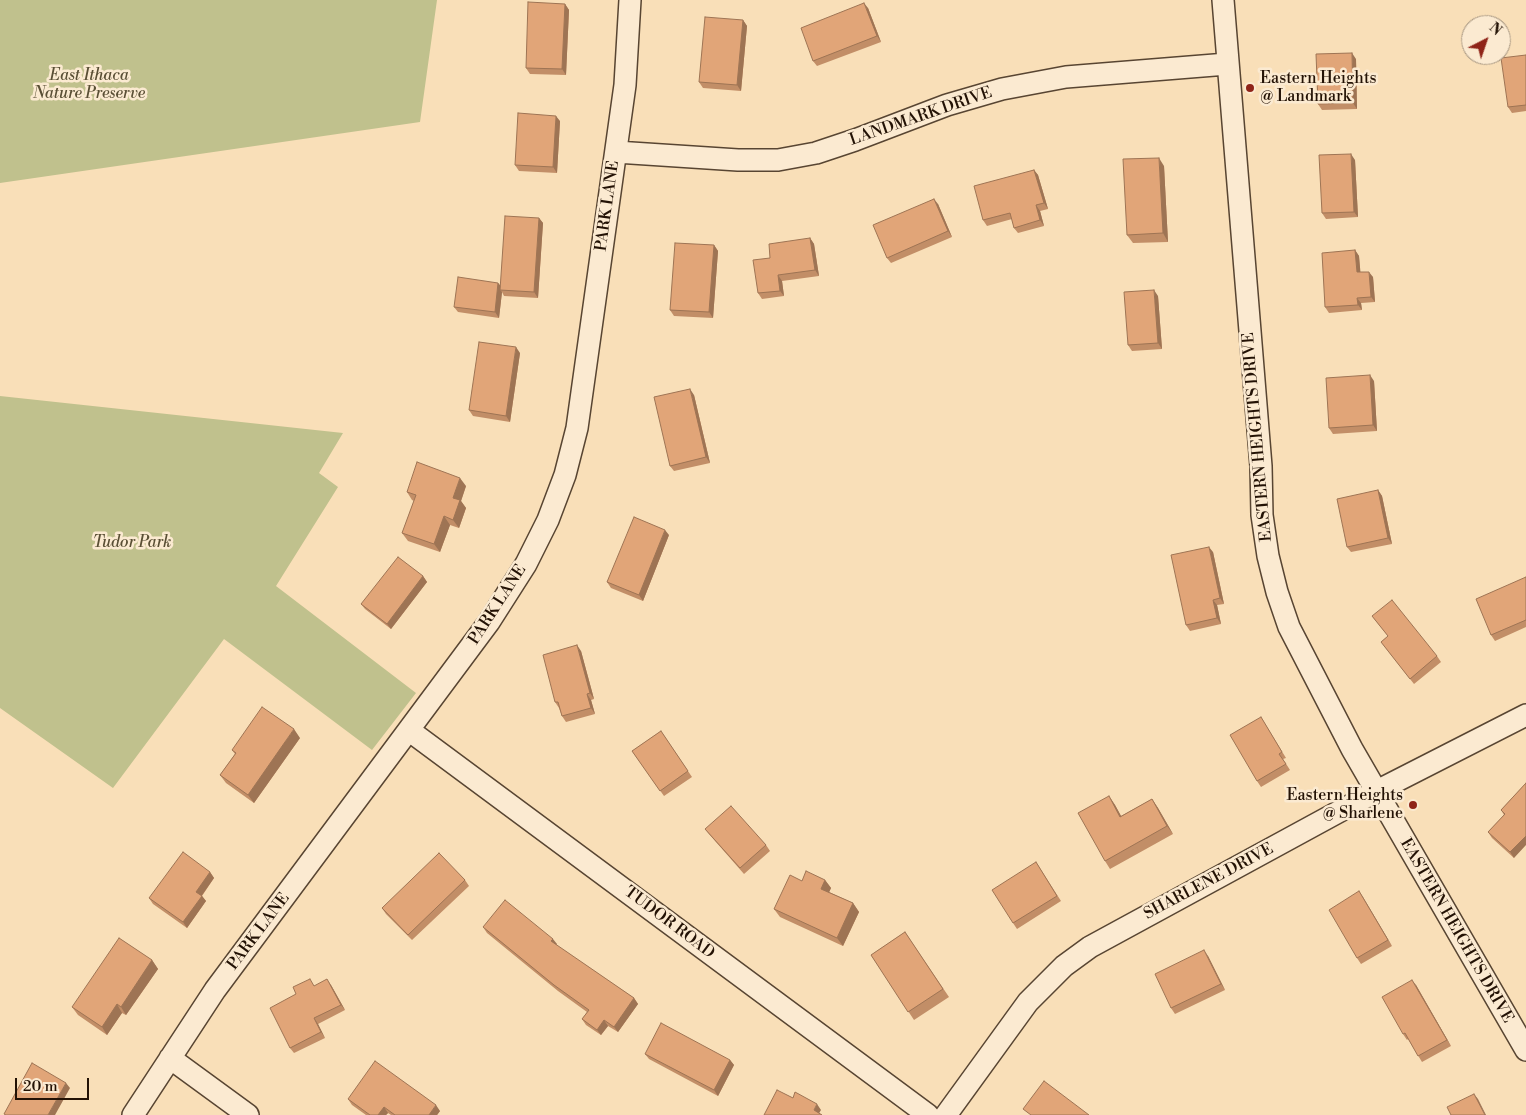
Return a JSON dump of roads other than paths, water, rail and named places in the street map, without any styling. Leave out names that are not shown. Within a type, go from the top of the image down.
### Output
[{"type":"street","name":"PARK LANE","points":[[133,1115],[215,990],[489,622],[526,564],[548,520],[565,475],[577,428],[625,85],[630,0]]},
{"type":"street","name":"EASTERN HEIGHTS DRIVE","points":[[1223,0],[1260,456],[1262,515],[1268,556],[1277,592],[1289,627],[1375,792],[1526,1050]]},
{"type":"street","name":"LANDMARK DRIVE","points":[[616,152],[738,160],[778,160],[816,153],[947,104],[1002,89],[1066,77],[1228,64]]},
{"type":"street","name":"SHARLENE DRIVE","points":[[946,1115],[1028,1002],[1064,966],[1090,947],[1375,792],[1526,715]]},
{"type":"street","name":"TUDOR ROAD","points":[[410,730],[928,1115]]},
{"type":"street","points":[[170,1058],[248,1115]]},
{"type":"place","name":"Eastern Heights @ Landmark","points":[[1250,88]]},
{"type":"place","name":"Eastern Heights @ Sharlene","points":[[1413,805]]},
{"type":"park label","name":"East Ithaca Nature Preserve","points":[[89,85]]},
{"type":"park label","name":"Tudor Park","points":[[132,543]]}]
